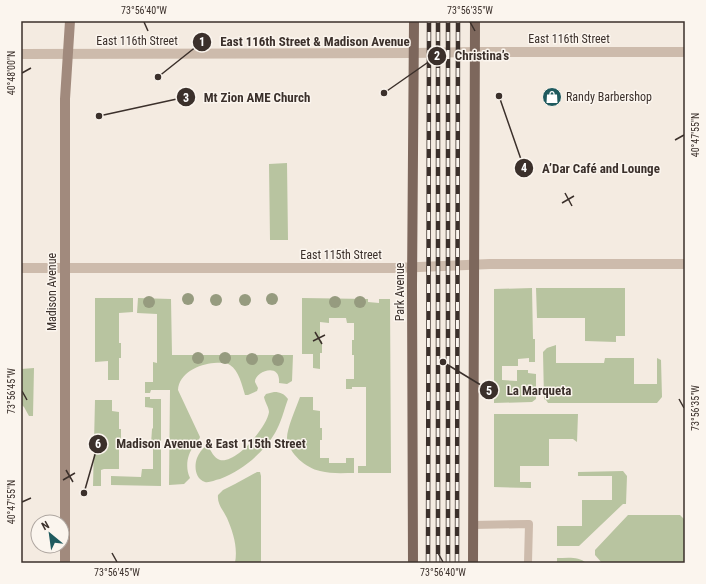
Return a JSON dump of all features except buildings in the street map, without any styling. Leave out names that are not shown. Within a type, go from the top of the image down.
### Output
[{"type":"main road","name":"Madison Avenue","points":[[65,563],[65,99],[70,21]]},
{"type":"main road","name":"Park Avenue","points":[[413,563],[412,267],[414,21]]},
{"type":"main road","points":[[473,563],[475,21]]},
{"type":"street","name":"East 116th Street","points":[[21,54],[685,52]]},
{"type":"street","name":"East 115th Street","points":[[21,268],[396,268],[490,264],[685,264]]},
{"type":"lane","points":[[473,525],[529,524],[528,562]]},
{"type":"green space","points":[[287,163],[288,240],[270,240],[269,164]]},
{"type":"green space","points":[[532,288],[535,362],[529,362],[529,358],[518,359],[518,366],[502,366],[502,380],[517,381],[517,370],[528,370],[528,373],[536,374],[536,399],[532,402],[494,403],[494,289]]},
{"type":"green space","points":[[536,288],[625,288],[625,336],[616,336],[616,342],[585,341],[585,318],[537,318]]},
{"type":"green space","points":[[95,298],[133,298],[133,312],[119,313],[119,343],[121,343],[121,358],[119,358],[119,380],[108,380],[108,361],[95,362]]},
{"type":"green space","points":[[138,298],[171,299],[172,355],[293,355],[292,381],[287,384],[279,383],[279,376],[276,372],[267,370],[256,378],[255,382],[258,388],[257,391],[248,395],[245,395],[240,378],[236,371],[226,363],[202,365],[186,374],[179,384],[178,390],[200,437],[188,457],[187,466],[190,478],[184,484],[169,485],[170,390],[151,390],[150,393],[145,393],[145,382],[153,382],[153,362],[157,363],[157,314],[137,313]]},
{"type":"green space","points":[[302,298],[368,299],[368,302],[379,303],[379,299],[390,299],[391,473],[358,473],[358,466],[366,466],[366,387],[352,387],[352,389],[346,389],[346,379],[354,379],[354,355],[352,355],[352,340],[354,340],[354,323],[347,323],[346,318],[329,318],[329,323],[320,322],[322,353],[320,353],[320,369],[313,368],[313,354],[302,354]]},
{"type":"green space","points":[[556,345],[556,363],[604,363],[605,358],[634,358],[634,384],[657,384],[657,358],[661,360],[662,397],[657,403],[548,403],[544,399],[543,352],[547,348]]},
{"type":"green space","points":[[34,368],[33,416],[29,416],[21,404],[21,369]]},
{"type":"green space","points":[[279,392],[288,399],[281,421],[264,448],[244,466],[228,476],[210,482],[205,482],[199,478],[196,472],[196,465],[197,458],[202,450],[208,446],[214,456],[220,460],[227,460],[242,451],[257,435],[267,419],[269,412],[264,397],[266,394]]},
{"type":"green space","points":[[145,397],[150,397],[150,399],[161,399],[161,486],[111,485],[111,476],[141,477],[142,469],[153,469],[153,444],[151,444],[153,408],[145,407]]},
{"type":"green space","points":[[300,397],[313,397],[313,410],[320,411],[322,440],[320,440],[320,458],[329,458],[329,463],[346,463],[346,458],[354,458],[354,473],[328,473],[320,471],[309,467],[295,455],[288,444],[287,434]]},
{"type":"green space","points":[[95,400],[112,400],[112,411],[119,412],[119,429],[121,429],[121,443],[119,443],[119,469],[101,470],[101,486],[93,486]]},
{"type":"green space","points":[[494,414],[578,414],[577,442],[573,439],[549,439],[549,466],[520,466],[520,482],[531,482],[531,488],[494,487]]},
{"type":"green space","points":[[623,471],[627,476],[626,504],[623,504],[579,546],[557,546],[557,526],[582,526],[582,500],[612,500],[612,476],[578,476],[578,472]]},
{"type":"green space","points":[[257,472],[260,472],[261,476],[261,563],[235,563],[236,551],[234,540],[227,518],[219,504],[218,495],[223,490]]},
{"type":"green space","points":[[628,515],[680,515],[685,520],[685,563],[602,563],[595,555],[595,550]]},
{"type":"green space","points":[[557,558],[576,558],[586,563],[557,563]]},
{"type":"railway","points":[[428,563],[429,21]]},
{"type":"railway","points":[[438,21],[438,563]]},
{"type":"railway","points":[[448,21],[448,563]]},
{"type":"railway","points":[[457,563],[458,21]]},
{"type":"place","name":"East 116th Street & Madison Avenue","points":[[158,77]]},
{"type":"place","name":"Christina’s","points":[[384,93]]},
{"type":"place","name":"A’Dar Café and Lounge","points":[[499,96]]},
{"type":"place","name":"Randy Barbershop","points":[[552,97]]},
{"type":"place","name":"Mt Zion AME Church","points":[[99,116]]},
{"type":"place","name":"La Marqueta","points":[[443,362]]},
{"type":"place","name":"Madison Avenue & East 115th Street","points":[[84,493]]}]
